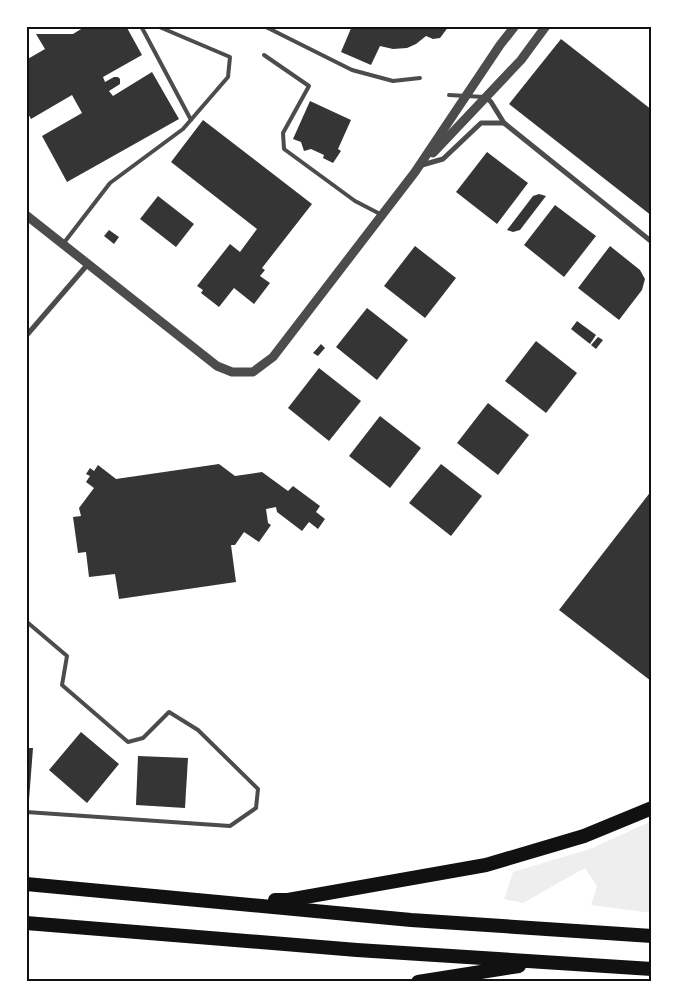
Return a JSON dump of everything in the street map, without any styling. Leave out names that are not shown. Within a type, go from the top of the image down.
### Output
[{"type":"highway","points":[[229,902],[288,900],[486,865],[584,836],[652,808]]},
{"type":"highway","points":[[26,884],[410,920],[652,936]]},
{"type":"highway","points":[[26,924],[358,950],[652,969]]},
{"type":"highway","points":[[418,982],[545,962]]},
{"type":"street","points":[[26,215],[217,366],[232,372],[254,372],[273,357],[418,168],[514,26]]},
{"type":"street","points":[[418,168],[521,60],[546,26]]},
{"type":"street","points":[[486,97],[504,124],[652,242]]},
{"type":"street","points":[[418,168],[443,158],[481,123],[504,124]]},
{"type":"street","points":[[27,334],[88,264]]},
{"type":"lane","points":[[141,26],[191,120]]},
{"type":"lane","points":[[63,244],[110,183],[183,129],[228,77],[230,57],[157,26]]},
{"type":"lane","points":[[264,26],[352,70],[393,81],[420,78]]},
{"type":"lane","points":[[264,55],[309,86],[283,133],[284,149],[355,201],[382,215]]},
{"type":"lane","points":[[449,95],[486,97]]},
{"type":"lane","points":[[26,812],[230,826],[256,808],[258,788],[198,730],[169,712],[144,738],[128,742],[62,685],[67,656],[27,622]]},
{"type":"shaded area","points":[[652,821],[652,913],[591,905],[597,886],[585,868],[523,903],[504,899],[513,872],[590,849]]},
{"type":"building","points":[[86,26],[126,26],[142,55],[103,77],[105,82],[114,77],[120,79],[120,84],[109,91],[113,96],[152,72],[179,119],[67,182],[42,136],[82,113],[72,95],[31,119],[26,110],[26,60],[45,49],[36,34],[73,34]]},
{"type":"building","points":[[352,26],[449,26],[440,38],[433,39],[426,36],[407,48],[393,49],[380,46],[371,65],[341,52]]},
{"type":"building","points":[[561,39],[652,110],[652,216],[509,104]]},
{"type":"building","points":[[310,101],[351,120],[338,149],[341,151],[333,163],[323,158],[324,155],[311,149],[304,151],[301,142],[293,139]]},
{"type":"building","points":[[203,120],[312,204],[262,268],[265,270],[260,276],[270,283],[254,304],[234,288],[219,307],[201,293],[203,290],[197,286],[230,244],[240,252],[257,229],[171,162]]},
{"type":"building","points":[[487,152],[528,183],[497,224],[456,192]]},
{"type":"building","points":[[539,194],[546,196],[520,230],[513,232],[507,230],[533,196]]},
{"type":"building","points":[[158,196],[194,224],[176,247],[140,219]]},
{"type":"building","points":[[555,205],[596,236],[564,277],[524,245]]},
{"type":"building","points":[[109,230],[119,237],[114,244],[104,236]]},
{"type":"building","points":[[415,246],[456,278],[425,318],[384,286]]},
{"type":"building","points":[[610,246],[640,270],[645,279],[642,290],[619,320],[578,288]]},
{"type":"building","points":[[367,308],[408,340],[377,380],[336,347]]},
{"type":"building","points":[[577,321],[596,335],[590,344],[571,329]]},
{"type":"building","points":[[598,337],[603,340],[596,349],[591,345]]},
{"type":"building","points":[[536,341],[577,373],[546,413],[505,381]]},
{"type":"building","points":[[321,344],[325,348],[318,356],[313,353]]},
{"type":"building","points":[[319,368],[361,401],[329,441],[288,408]]},
{"type":"building","points":[[488,403],[529,435],[498,475],[457,443]]},
{"type":"building","points":[[380,416],[421,448],[390,488],[349,456]]},
{"type":"building","points":[[219,464],[235,476],[262,472],[288,491],[293,486],[320,506],[316,512],[325,519],[318,529],[309,522],[302,531],[277,512],[276,507],[266,509],[268,523],[271,525],[259,542],[244,532],[235,545],[231,545],[236,582],[119,599],[115,574],[89,577],[86,552],[78,553],[73,517],[81,516],[79,508],[94,488],[86,482],[90,476],[86,474],[90,468],[94,471],[98,465],[116,479]]},
{"type":"building","points":[[441,464],[482,496],[451,536],[409,503]]},
{"type":"building","points":[[652,490],[652,679],[651,681],[559,610]]},
{"type":"building","points":[[81,732],[119,764],[87,803],[49,770]]},
{"type":"building","points":[[26,748],[33,748],[29,800],[26,800]]},
{"type":"building","points":[[138,756],[188,758],[185,808],[136,805]]}]
